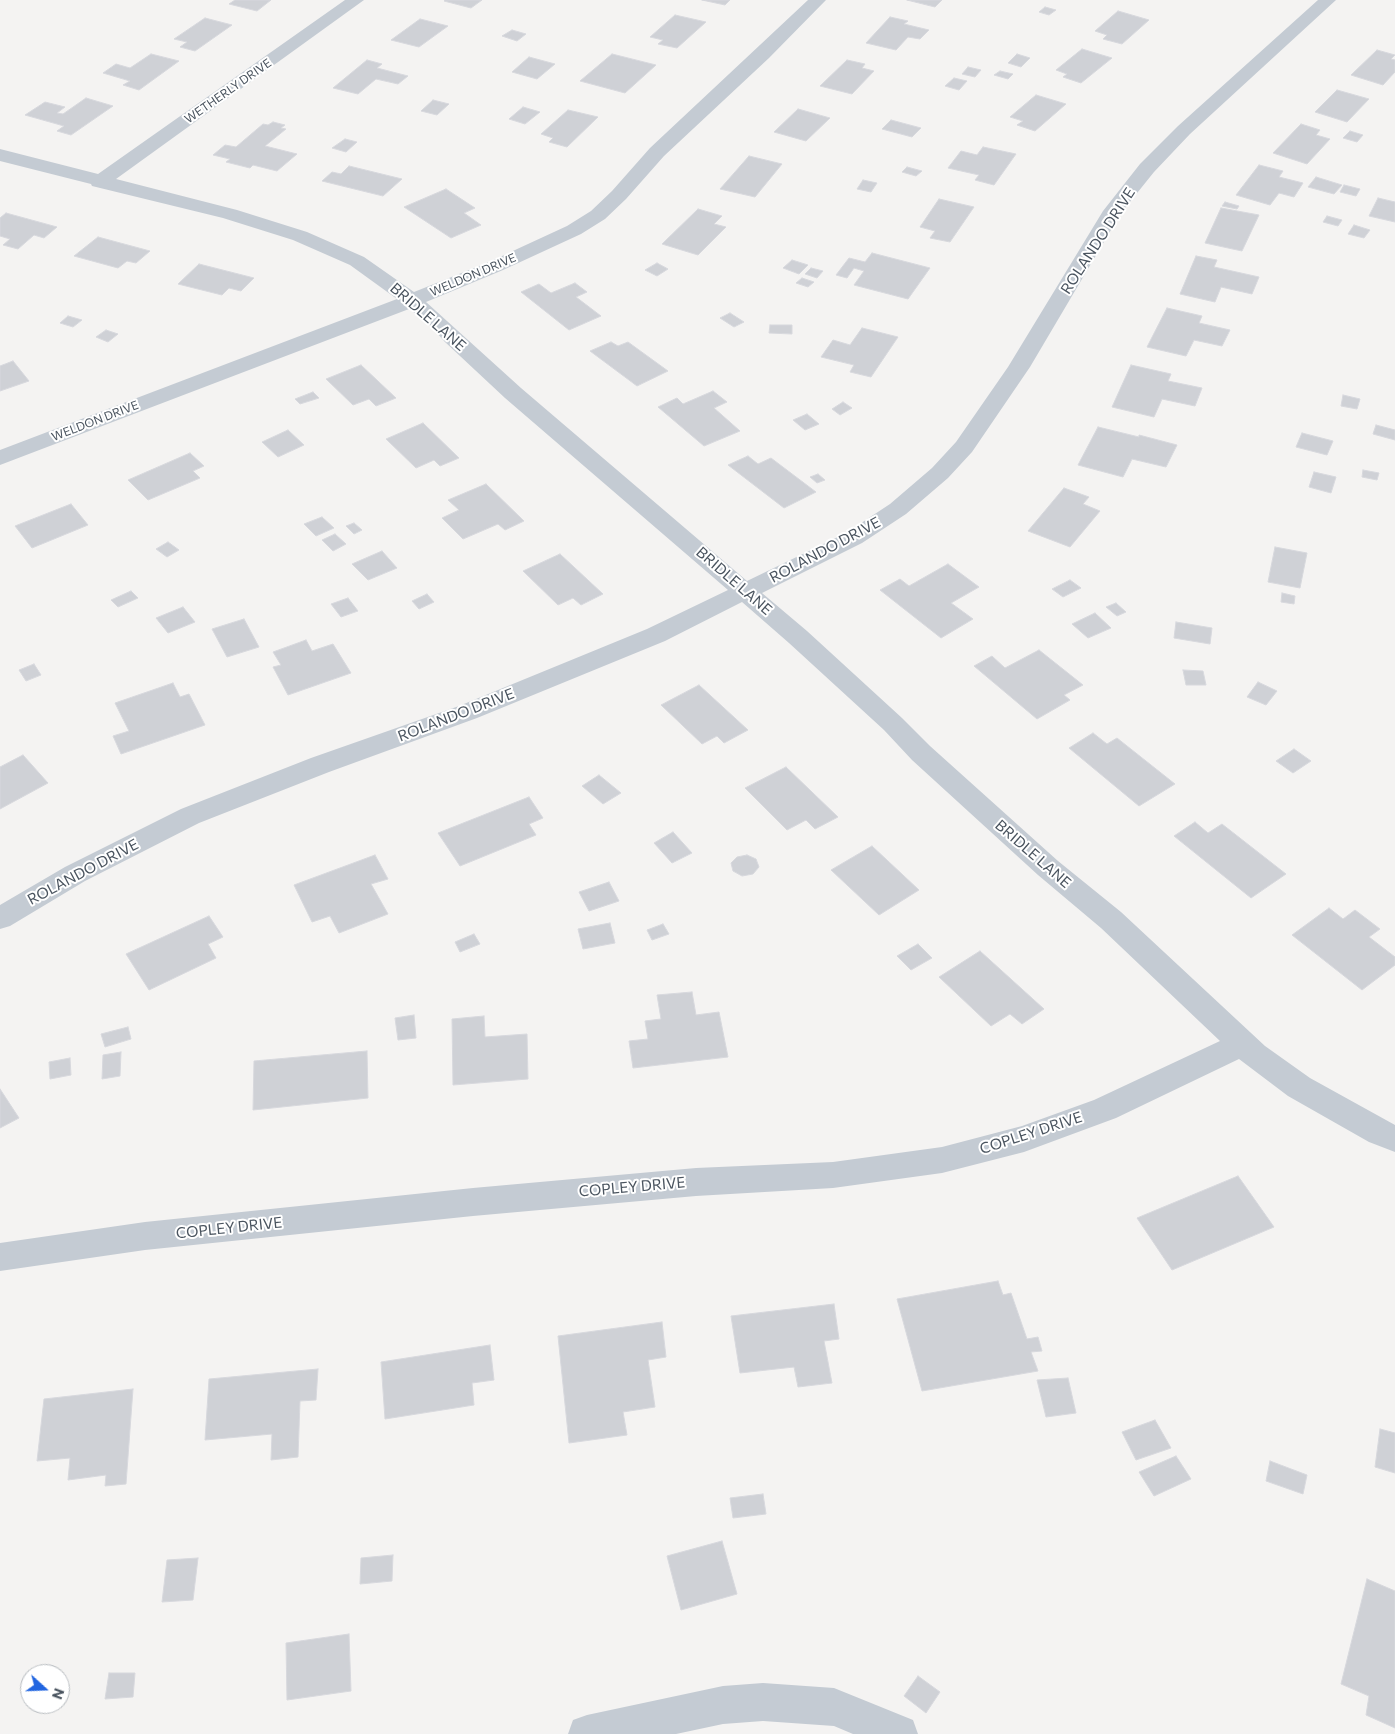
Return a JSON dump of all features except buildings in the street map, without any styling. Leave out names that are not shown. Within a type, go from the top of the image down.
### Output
[{"type":"street","name":"WETHERLY DRIVE","points":[[99,182],[356,0]]},
{"type":"street","name":"WELDON DRIVE","points":[[0,458],[411,301],[496,266],[574,230],[598,215],[619,195],[657,152],[763,54],[818,0]]},
{"type":"street","name":"ROLANDO DRIVE","points":[[0,918],[75,874],[190,816],[320,765],[468,712],[656,635],[854,538],[898,509],[940,473],[964,447],[1019,367],[1113,211],[1147,168],[1184,130],[1328,0]]},
{"type":"street","name":"BRIDLE LANE","points":[[0,155],[99,182],[230,214],[300,236],[357,262],[387,281],[434,318],[452,338],[506,387],[606,474],[747,592],[1048,868],[1111,920],[1194,1000],[1254,1054],[1299,1087],[1380,1133],[1395,1139]]},
{"type":"street","name":"COPLEY DRIVE","points":[[0,1257],[145,1236],[473,1202],[696,1182],[833,1175],[942,1160],[1024,1139],[1105,1109],[1243,1044]]},
{"type":"street","points":[[587,1734],[723,1704],[763,1702],[834,1707],[899,1734]]}]
